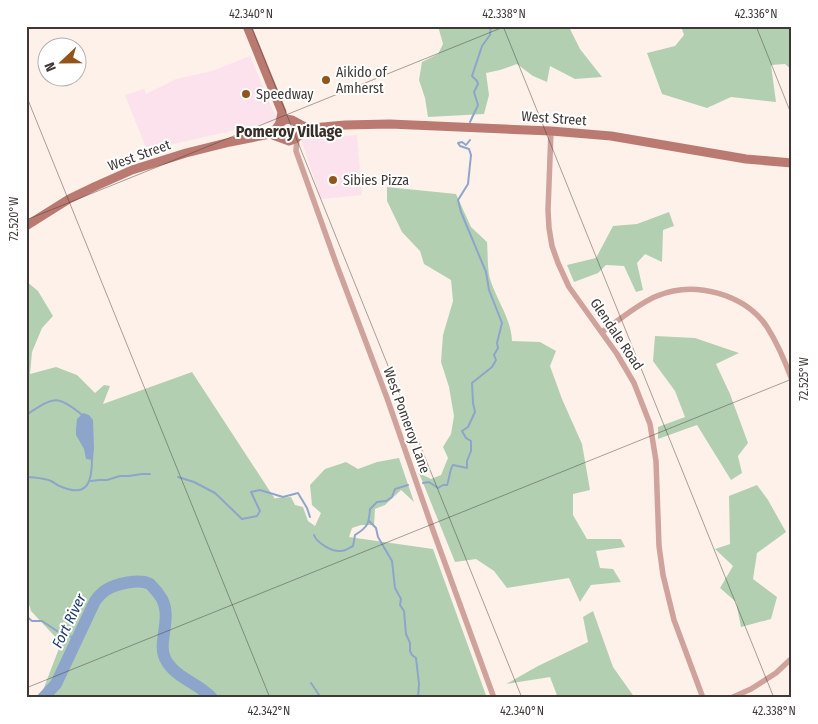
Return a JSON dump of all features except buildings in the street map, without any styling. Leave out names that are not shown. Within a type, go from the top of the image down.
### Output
[{"type":"main road","points":[[246,26],[282,112],[294,121],[299,130],[298,136]]},
{"type":"main road","points":[[282,112],[278,132],[283,140]]},
{"type":"main road","points":[[283,140],[270,134],[286,119],[294,121]]},
{"type":"main road","name":"West Street","points":[[294,121],[312,128],[390,124],[551,131],[611,136],[746,159],[792,163]]},
{"type":"main road","name":"West Street","points":[[283,140],[292,141],[303,132],[312,128]]},
{"type":"main road","name":"West Street","points":[[26,226],[69,199],[132,170],[186,153],[270,134]]},
{"type":"street","name":"Glendale Road","points":[[551,131],[548,210],[552,246],[569,287],[617,354],[634,383],[650,424],[656,461],[659,546],[663,575],[674,620],[703,698]]},
{"type":"street","name":"West Pomeroy Lane","points":[[298,136],[296,150],[494,698]]},
{"type":"street","points":[[283,140],[296,150]]},
{"type":"street","points":[[602,332],[648,300],[659,295],[677,290],[695,289],[713,292],[730,297],[759,317],[767,327],[782,354],[792,380]]},
{"type":"street","points":[[731,698],[751,689],[776,673],[792,658]]},
{"type":"shaded area","points":[[250,56],[278,122],[266,123],[147,150],[125,95],[144,89],[146,94],[176,79],[212,71]]},
{"type":"shaded area","points":[[357,135],[362,195],[321,199],[301,139]]},
{"type":"green space","points":[[438,26],[570,26],[580,49],[602,77],[575,79],[550,66],[547,82],[533,76],[517,64],[486,73],[489,95],[484,114],[428,117],[425,98],[419,80],[422,62],[438,54],[443,44]]},
{"type":"green space","points":[[681,26],[792,26],[792,70],[785,64],[771,65],[776,102],[731,97],[707,108],[662,94],[647,53],[675,46],[684,35]]},
{"type":"green space","points":[[387,187],[456,194],[471,227],[487,242],[490,278],[507,318],[512,341],[540,342],[556,351],[550,366],[582,444],[590,490],[573,494],[573,515],[587,539],[621,539],[625,547],[596,551],[600,568],[613,569],[621,582],[591,585],[580,602],[569,578],[507,588],[494,571],[476,559],[455,562],[419,473],[431,479],[441,475],[448,458],[443,447],[451,434],[454,416],[449,387],[441,362],[443,335],[453,301],[451,280],[424,264],[420,251],[402,232],[387,201]]},
{"type":"green space","points":[[669,212],[674,226],[663,230],[662,262],[645,254],[637,263],[643,290],[636,292],[624,266],[606,265],[598,273],[574,282],[567,265],[596,258],[613,226],[637,224]]},
{"type":"green space","points":[[26,281],[38,291],[53,316],[42,328],[32,352],[30,374],[56,367],[77,375],[95,393],[104,385],[110,386],[103,404],[192,372],[275,499],[291,497],[295,505],[303,507],[308,521],[315,526],[321,513],[312,505],[310,485],[325,469],[346,462],[358,469],[377,462],[399,458],[414,502],[401,490],[385,505],[375,509],[374,525],[361,525],[352,528],[349,537],[433,549],[487,698],[40,698],[61,643],[31,611],[26,595]]},
{"type":"green space","points":[[655,336],[695,338],[739,353],[716,364],[730,394],[748,443],[738,456],[742,473],[731,480],[697,425],[658,439],[658,427],[685,417],[675,391],[653,361]]},
{"type":"green space","points":[[757,485],[786,532],[757,553],[753,579],[777,597],[771,619],[741,627],[736,602],[720,588],[733,566],[715,549],[730,544],[729,496]]},
{"type":"green space","points":[[593,611],[613,667],[635,698],[558,698],[550,677],[506,684],[588,642],[583,617]]},
{"type":"water","points":[[83,413],[89,415],[93,420],[93,460],[86,459],[84,449],[76,435],[77,419]]},
{"type":"waterway","points":[[470,122],[478,105],[474,92],[478,84],[472,76],[482,46],[490,35],[491,26]]},
{"type":"waterway","points":[[423,483],[429,482],[438,488],[447,485],[453,465],[467,468],[471,441],[466,438],[462,431],[468,427],[475,412],[472,383],[492,367],[496,360],[494,355],[498,348],[497,343],[502,323],[489,290],[486,272],[461,212],[458,200],[468,184],[471,155],[469,149],[460,146],[458,143],[462,142],[466,145],[470,140]]},
{"type":"waterway","points":[[26,415],[54,400],[66,403],[82,415]]},
{"type":"waterway","points":[[26,481],[28,477],[40,478],[51,481],[61,487],[78,490],[87,485],[90,480],[92,458]]},
{"type":"waterway","points":[[91,481],[107,480],[120,476],[150,474]]},
{"type":"waterway","points":[[178,477],[194,482],[215,493],[242,519],[257,516],[260,511],[251,492],[260,490],[283,497],[298,493],[310,517]]},
{"type":"waterway","points":[[314,535],[321,544],[337,551],[353,546],[355,535],[367,525],[370,509],[377,502],[386,501],[392,497],[395,489],[408,485]]},
{"type":"waterway","points":[[369,521],[376,528],[378,537],[392,561],[395,588],[401,599],[400,605],[404,611],[410,651],[416,658],[419,684],[418,698]]},
{"type":"waterway","name":"Fort River","points":[[43,698],[56,684],[95,601],[106,590],[128,582],[146,582],[158,593],[165,607],[163,648],[167,662],[182,677],[212,698]]},
{"type":"waterway","points":[[26,616],[32,621],[42,621],[63,635],[78,638]]},
{"type":"waterway","points":[[311,683],[320,698]]},
{"type":"place","name":"Aikido of Amherst","points":[[326,80]]},
{"type":"place","name":"Speedway","points":[[246,94]]},
{"type":"place","name":"Sibies Pizza","points":[[333,180]]},
{"type":"district","name":"Pomeroy Village","points":[[289,131]]}]
